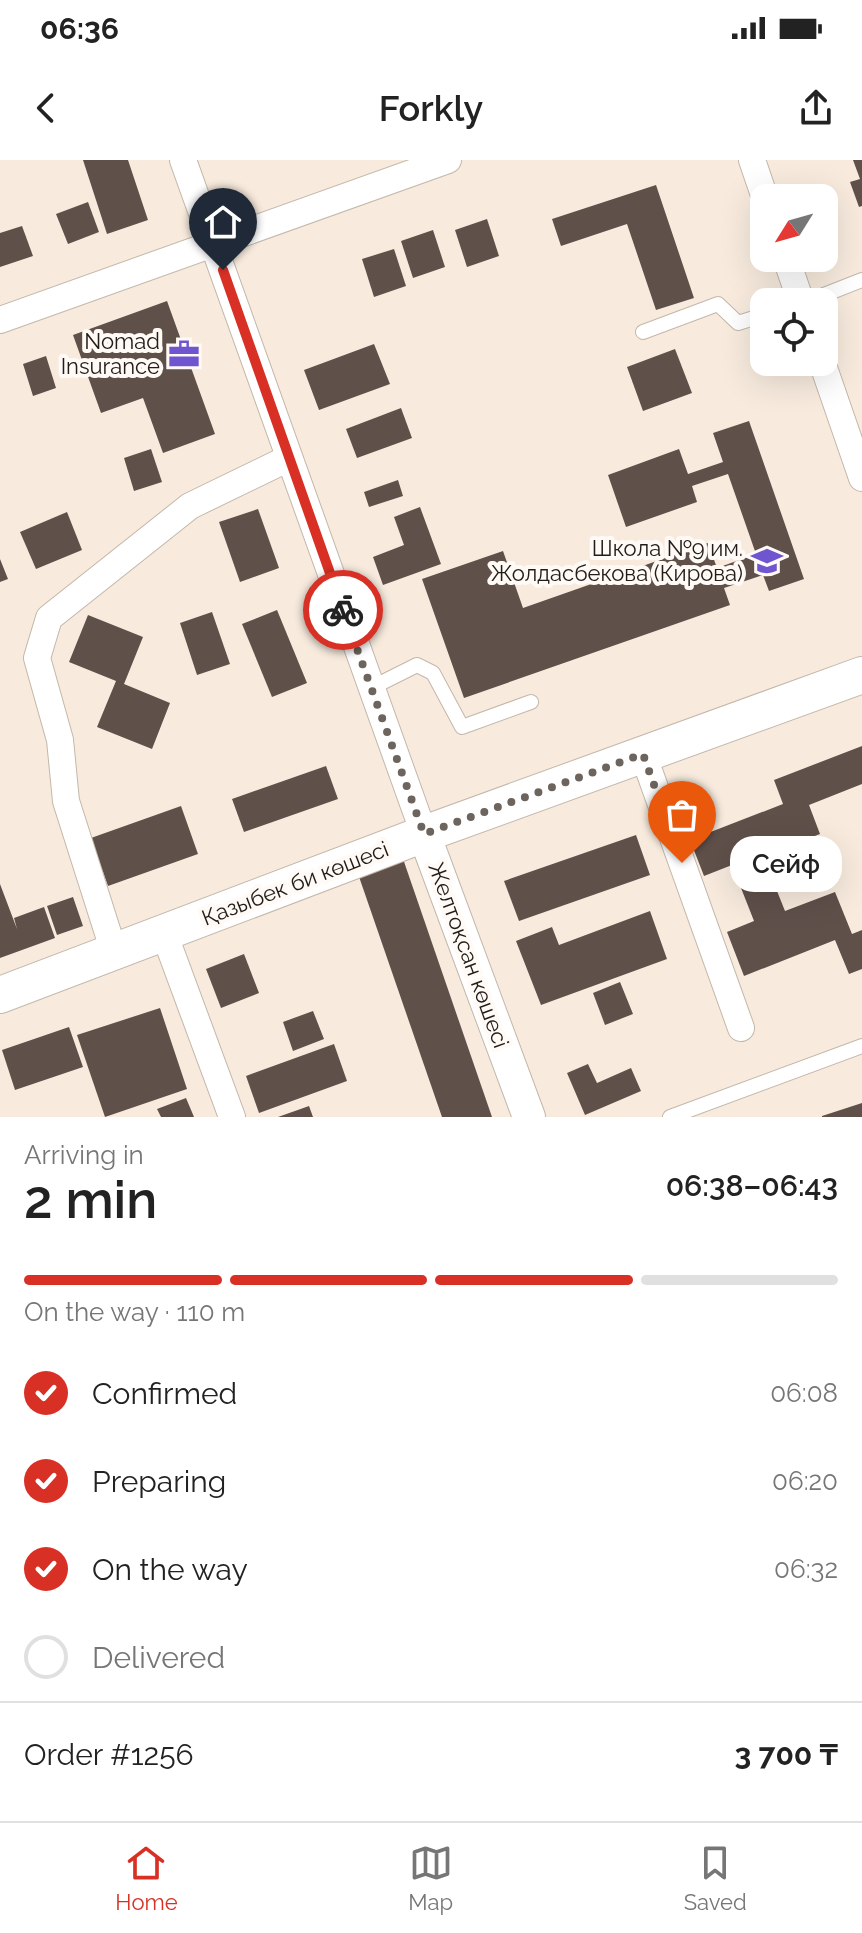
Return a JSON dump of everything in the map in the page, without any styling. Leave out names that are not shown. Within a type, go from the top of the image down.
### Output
[{"type":"main road","name":"Қазыбек би көшесі","points":[[0,995],[424,834],[862,675]]},
{"type":"street","name":"Желтоқсан көшесі","points":[[183,160],[371,688],[529,1117]]},
{"type":"street","points":[[0,320],[448,160]]},
{"type":"street","points":[[752,160],[760,184]]},
{"type":"street","points":[[827,376],[862,478]]},
{"type":"street","points":[[114,952],[66,801],[60,740],[37,658],[49,618],[190,506],[289,458]]},
{"type":"street","points":[[643,754],[741,1028]]},
{"type":"street","points":[[164,933],[232,1117]]},
{"type":"lane","points":[[838,289],[862,280]]},
{"type":"lane","points":[[643,332],[718,304],[738,323],[750,319]]},
{"type":"lane","points":[[371,688],[417,665],[433,673],[462,727],[531,702]]},
{"type":"lane","points":[[670,1117],[862,1046]]},
{"type":"building","points":[[83,160],[128,160],[148,220],[107,234]]},
{"type":"building","points":[[853,160],[862,160],[862,206],[859,207],[850,182],[860,179]]},
{"type":"building","points":[[656,185],[694,298],[656,310],[627,224],[561,246],[552,219]]},
{"type":"building","points":[[88,202],[99,232],[68,244],[56,214]]},
{"type":"building","points":[[487,219],[499,256],[467,267],[455,230]]},
{"type":"building","points":[[22,226],[33,256],[0,267],[0,233]]},
{"type":"building","points":[[433,230],[445,267],[413,278],[401,241]]},
{"type":"building","points":[[394,249],[406,286],[374,297],[362,259]]},
{"type":"building","points":[[167,301],[215,434],[163,453],[143,398],[101,413],[73,335]]},
{"type":"building","points":[[374,344],[390,384],[319,410],[304,370]]},
{"type":"building","points":[[675,349],[692,393],[643,411],[627,367]]},
{"type":"building","points":[[46,356],[56,388],[33,396],[23,364]]},
{"type":"building","points":[[401,408],[412,438],[357,458],[346,429]]},
{"type":"building","name":"Школа №9 им. Жолдасбекова (Кирова)","points":[[749,421],[804,579],[769,591],[763,575],[724,588],[730,605],[464,698],[422,579],[503,551],[523,608],[708,543],[717,568],[756,554],[728,474],[692,486],[697,502],[626,527],[608,475],[679,449],[688,474],[723,462],[713,433]]},
{"type":"building","points":[[151,449],[162,482],[134,491],[124,458]]},
{"type":"building","points":[[398,480],[403,496],[369,507],[364,492]]},
{"type":"building","points":[[420,507],[441,564],[383,585],[373,557],[404,545],[394,517]]},
{"type":"building","points":[[258,509],[279,568],[240,582],[219,522]]},
{"type":"building","points":[[67,512],[82,550],[36,569],[20,532]]},
{"type":"building","points":[[0,559],[8,579],[0,582]]},
{"type":"building","points":[[277,610],[307,683],[272,697],[242,624]]},
{"type":"building","points":[[212,612],[230,664],[197,675],[180,623]]},
{"type":"building","points":[[88,615],[143,637],[124,684],[170,703],[152,749],[97,727],[116,681],[69,662]]},
{"type":"building","points":[[862,746],[862,784],[809,805],[820,834],[763,856],[785,911],[835,892],[852,934],[862,930],[862,969],[849,974],[835,940],[744,976],[727,932],[754,921],[732,865],[704,876],[690,840],[783,804],[774,780]]},
{"type":"building","points":[[326,766],[338,799],[244,832],[232,799]]},
{"type":"building","points":[[181,806],[198,854],[108,886],[91,838]]},
{"type":"building","points":[[636,835],[650,875],[519,921],[504,881]]},
{"type":"building","points":[[401,853],[492,1117],[442,1117],[356,868]]},
{"type":"building","points":[[0,884],[17,929],[14,918],[44,907],[55,938],[0,958]]},
{"type":"building","points":[[73,897],[83,926],[57,935],[47,906]]},
{"type":"building","points":[[650,911],[667,959],[541,1005],[516,941],[552,927],[559,945]]},
{"type":"building","points":[[244,954],[259,993],[221,1008],[206,969]]},
{"type":"building","points":[[620,982],[633,1014],[605,1025],[593,993]]},
{"type":"building","points":[[160,1008],[187,1089],[105,1117],[77,1035]]},
{"type":"building","points":[[313,1011],[324,1039],[293,1051],[283,1022]]},
{"type":"building","points":[[69,1027],[83,1067],[15,1090],[2,1050]]},
{"type":"building","points":[[334,1044],[347,1081],[259,1113],[246,1076]]},
{"type":"building","points":[[588,1064],[597,1083],[631,1068],[641,1091],[585,1115],[567,1073]]},
{"type":"building","points":[[186,1098],[194,1117],[161,1117],[157,1109]]},
{"type":"building","points":[[862,1103],[862,1117],[822,1117],[822,1116]]},
{"type":"building","points":[[309,1106],[313,1117],[278,1117]]},
{"type":"way so far","points":[[343,610],[424,834],[643,754],[682,863]]},
{"type":"place","name":"Nomad Insurance","points":[[184,354]]},
{"type":"place","name":"Школа №9 им. Жолдасбекова (Кирова)","points":[[767,561]]},
{"type":"place","name":"Сейф","points":[[682,863]]},
{"type":"route","points":[[223,270],[343,610]]}]
